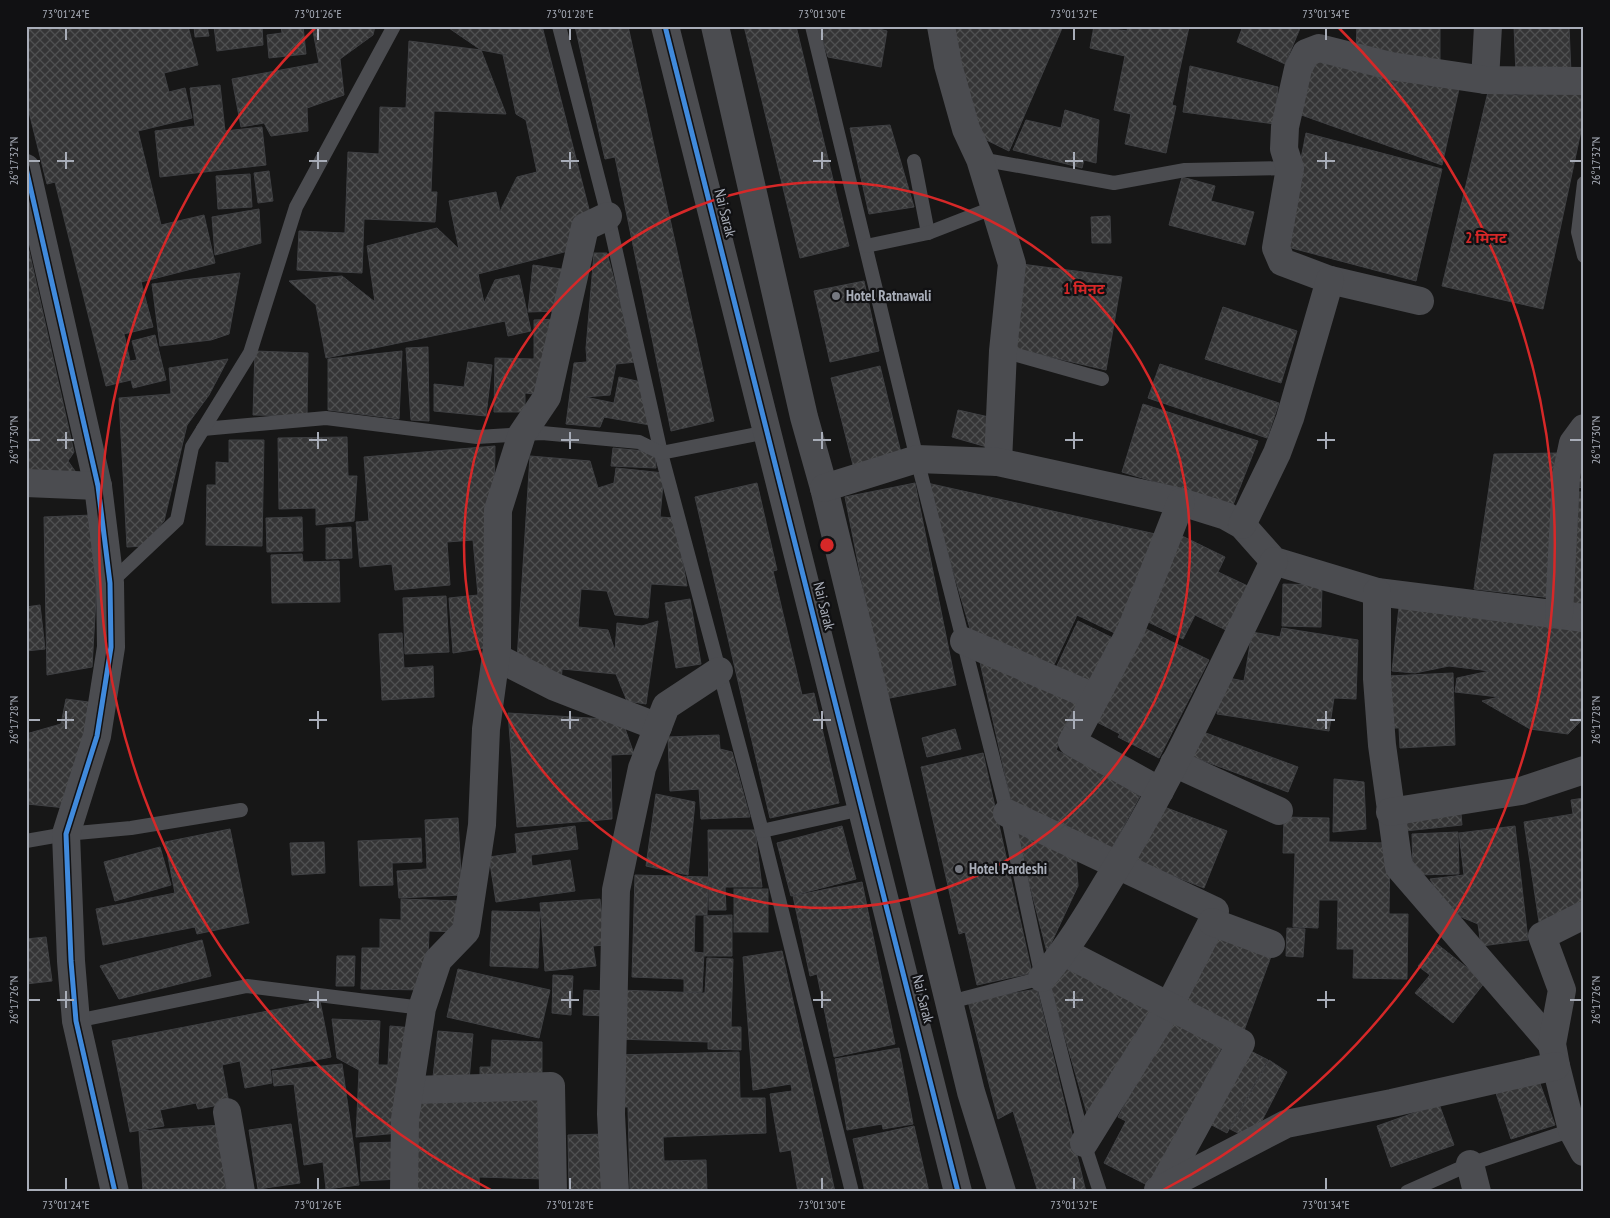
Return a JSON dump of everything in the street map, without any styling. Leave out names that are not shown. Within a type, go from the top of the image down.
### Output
[{"type":"street","name":"Nai Sarak","points":[[665,26],[958,1192]]},
{"type":"street","points":[[715,26],[804,417],[824,488],[971,1092],[1002,1192]]},
{"type":"street","points":[[941,26],[948,65],[966,129],[980,159],[1012,264],[1002,351],[998,462]]},
{"type":"street","points":[[1485,80],[1488,26]]},
{"type":"street","points":[[1420,301],[1330,280],[1282,262],[1276,248],[1290,168],[1284,149],[1285,127],[1298,69],[1306,53],[1319,48],[1391,66],[1485,80],[1584,81]]},
{"type":"street","points":[[26,168],[98,486],[110,583],[111,646],[97,736],[66,834],[71,961],[76,1021],[115,1192]]},
{"type":"street","points":[[404,1192],[405,1119],[422,1008],[438,960],[466,931],[482,825],[486,729],[496,657],[498,510],[522,434],[547,397],[585,227],[608,216]]},
{"type":"street","points":[[1242,525],[1277,453],[1290,418],[1330,280]]},
{"type":"street","points":[[767,432],[804,417]]},
{"type":"street","points":[[824,488],[917,459],[998,462],[1181,502],[1226,516],[1242,525],[1274,561],[1377,592],[1571,616],[1566,476],[1573,443],[1584,428]]},
{"type":"street","points":[[26,483],[98,486]]},
{"type":"street","points":[[1160,791],[1072,742],[1094,697],[1131,630],[1181,502]]},
{"type":"street","points":[[1042,978],[1064,952],[1160,791],[1274,561]]},
{"type":"street","points":[[1377,592],[1377,679],[1390,812],[1399,867],[1554,1055]]},
{"type":"street","points":[[964,641],[1094,697]]},
{"type":"street","points":[[496,657],[555,687],[658,727]]},
{"type":"street","points":[[615,1192],[611,1114],[616,890],[642,768],[666,706],[719,671]]},
{"type":"street","points":[[1174,763],[1279,811]]},
{"type":"street","points":[[1390,812],[1521,791],[1584,770]]},
{"type":"street","points":[[1007,813],[1215,911],[1212,922],[1169,1006],[1084,1143]]},
{"type":"street","points":[[1578,1141],[1554,1055],[1562,990],[1542,936],[1584,915]]},
{"type":"street","points":[[1212,922],[1271,944]]},
{"type":"street","points":[[1064,952],[1241,1043],[1158,1190]]},
{"type":"street","points":[[1158,1190],[1286,1124],[1392,1103],[1554,1055]]},
{"type":"street","points":[[410,1090],[551,1086],[553,1192]]},
{"type":"street","points":[[937,1106],[971,1092]]},
{"type":"street","points":[[227,1112],[241,1192]]},
{"type":"street","points":[[1470,1164],[1476,1192]]},
{"type":"lane","points":[[110,583],[177,520],[192,447],[250,353],[296,207],[394,26]]},
{"type":"lane","points":[[559,26],[608,216],[661,453],[762,831],[852,1192]]},
{"type":"lane","points":[[812,26],[917,459],[1007,813],[1042,978],[1084,1143],[1100,1192]]},
{"type":"lane","points":[[980,159],[1114,183],[1185,170],[1290,168]]},
{"type":"lane","points":[[914,161],[928,233]]},
{"type":"lane","points":[[1584,183],[1578,232],[1584,256]]},
{"type":"lane","points":[[866,246],[928,233],[995,207]]},
{"type":"lane","points":[[1002,351],[1102,379]]},
{"type":"lane","points":[[203,429],[326,418],[477,437],[542,433],[639,442],[661,453],[767,432]]},
{"type":"lane","points":[[762,831],[862,809]]},
{"type":"lane","points":[[26,841],[66,834],[131,828],[241,810]]},
{"type":"lane","points":[[950,1002],[1042,978]]},
{"type":"lane","points":[[76,1021],[247,986],[422,1008]]},
{"type":"lane","points":[[1407,1192],[1470,1164],[1578,1141]]},
{"type":"building","points":[[26,26],[188,26],[198,65],[164,73],[169,92],[185,88],[192,118],[138,131],[161,225],[204,215],[215,263],[141,282],[153,327],[124,334],[130,361],[137,360],[132,341],[155,335],[166,380],[133,388],[131,380],[106,386],[55,182],[47,184],[26,100]]},
{"type":"building","points":[[194,26],[207,26],[209,36],[195,37]]},
{"type":"building","points":[[214,26],[262,26],[263,45],[217,51]]},
{"type":"building","points":[[281,26],[303,26],[306,54],[269,58],[267,35],[282,33]]},
{"type":"building","points":[[312,26],[375,26],[373,35],[340,59],[344,95],[307,108],[308,131],[271,136],[264,123],[241,127],[232,79],[319,63]]},
{"type":"building","points":[[446,26],[542,26],[591,217],[572,250],[478,274],[484,303],[495,280],[519,275],[531,331],[508,336],[505,321],[326,358],[316,305],[289,281],[342,276],[375,302],[367,246],[437,228],[459,249],[449,201],[496,192],[500,211],[517,177],[537,172],[526,120],[516,114],[503,55],[507,55],[481,50]]},
{"type":"building","points":[[575,26],[628,26],[714,421],[671,431],[615,157],[605,159]]},
{"type":"building","points":[[744,26],[796,26],[849,246],[800,258]]},
{"type":"building","points":[[818,26],[867,26],[887,31],[881,67],[828,57]]},
{"type":"building","points":[[947,26],[1063,26],[1009,151],[970,132]]},
{"type":"building","points":[[1094,26],[1127,31],[1128,26],[1189,27],[1172,105],[1176,106],[1166,153],[1125,144],[1131,114],[1114,110],[1125,56],[1090,48]]},
{"type":"building","points":[[1243,26],[1301,26],[1285,64],[1237,42]]},
{"type":"building","points":[[1357,26],[1440,26],[1440,68],[1356,51]]},
{"type":"building","points":[[1514,26],[1569,26],[1571,73],[1516,75]]},
{"type":"building","points":[[409,41],[481,50],[506,114],[434,111],[431,192],[437,192],[435,222],[364,219],[362,273],[297,270],[299,231],[345,233],[348,152],[379,154],[380,107],[406,108]]},
{"type":"building","points":[[1317,59],[1459,89],[1442,165],[1293,112]]},
{"type":"building","points":[[1190,66],[1278,87],[1275,124],[1183,112]]},
{"type":"building","points":[[220,85],[225,131],[262,127],[266,165],[160,177],[155,131],[195,126],[190,88]]},
{"type":"building","points":[[1584,89],[1584,117],[1543,309],[1442,286],[1488,92],[1516,95]]},
{"type":"building","points":[[1065,110],[1099,120],[1096,163],[1084,160],[1082,168],[1013,150],[1026,120],[1061,128]]},
{"type":"building","points":[[890,125],[914,207],[869,214],[850,128]]},
{"type":"building","points":[[1306,133],[1442,169],[1416,281],[1284,246]]},
{"type":"building","points":[[269,171],[273,201],[258,203],[254,173]]},
{"type":"building","points":[[250,174],[252,207],[218,209],[216,176]]},
{"type":"building","points":[[1182,177],[1215,186],[1211,201],[1254,212],[1245,245],[1169,225]]},
{"type":"building","points":[[259,209],[261,243],[215,255],[212,217]]},
{"type":"building","points":[[1110,216],[1111,243],[1092,243],[1091,217]]},
{"type":"building","points":[[26,237],[74,452],[68,461],[80,478],[26,477]]},
{"type":"building","points":[[594,253],[607,253],[636,362],[616,364],[610,395],[585,397],[614,403],[619,377],[641,382],[650,425],[604,417],[600,427],[566,424],[574,363],[587,362],[586,348]]},
{"type":"building","points":[[1021,264],[1122,277],[1106,370],[1008,347]]},
{"type":"building","points":[[533,265],[569,270],[560,311],[528,312]]},
{"type":"building","points":[[240,273],[229,334],[211,340],[160,346],[152,284]]},
{"type":"building","points":[[864,281],[879,351],[830,362],[814,291]]},
{"type":"building","points":[[1223,307],[1297,331],[1281,383],[1205,359]]},
{"type":"building","points":[[557,319],[543,395],[525,393],[525,412],[494,412],[495,358],[534,359],[534,320]]},
{"type":"building","points":[[428,347],[429,421],[411,420],[406,348]]},
{"type":"building","points":[[255,351],[308,353],[307,416],[253,415]]},
{"type":"building","points":[[402,351],[399,419],[328,410],[328,359]]},
{"type":"building","points":[[228,359],[209,395],[187,425],[164,521],[143,546],[127,547],[119,398],[171,394],[169,368]]},
{"type":"building","points":[[468,362],[492,365],[486,416],[434,411],[434,384],[464,387]]},
{"type":"building","points":[[1160,364],[1279,403],[1267,438],[1148,398]]},
{"type":"building","points":[[880,366],[902,457],[854,469],[831,378]]},
{"type":"building","points":[[1143,404],[1258,441],[1233,505],[1122,472]]},
{"type":"building","points":[[958,410],[989,417],[987,447],[952,437]]},
{"type":"building","points":[[347,437],[348,476],[357,476],[354,521],[316,525],[316,508],[279,509],[278,438]]},
{"type":"building","points":[[229,440],[264,440],[262,546],[206,545],[207,485],[216,485],[216,462],[229,463]]},
{"type":"building","points":[[495,446],[492,647],[453,653],[449,598],[478,595],[473,540],[447,542],[450,585],[395,590],[392,564],[360,567],[356,522],[369,521],[364,457]]},
{"type":"building","points":[[613,448],[655,452],[656,468],[611,466]]},
{"type":"building","points":[[1584,452],[1584,488],[1576,487]]},
{"type":"building","points":[[1558,453],[1552,598],[1474,589],[1494,454]]},
{"type":"building","points":[[530,456],[590,461],[598,488],[614,483],[616,468],[664,473],[660,517],[675,518],[687,586],[651,584],[648,618],[615,615],[607,591],[581,589],[578,627],[608,630],[615,651],[617,623],[642,626],[658,621],[646,704],[627,701],[616,674],[562,669],[561,686],[517,660]]},
{"type":"building","points":[[757,483],[777,570],[773,571],[802,695],[814,693],[839,803],[770,818],[695,497]]},
{"type":"building","points":[[915,483],[956,685],[885,699],[845,497]]},
{"type":"building","points":[[927,483],[1160,535],[1123,637],[1077,615],[1052,669],[974,642]]},
{"type":"building","points":[[1579,492],[1584,492],[1584,612],[1572,612]]},
{"type":"building","points":[[92,515],[96,598],[92,667],[47,675],[44,517]]},
{"type":"building","points":[[302,517],[303,551],[267,552],[266,518]]},
{"type":"building","points":[[351,527],[352,558],[326,559],[326,528]]},
{"type":"building","points":[[1180,535],[1225,557],[1218,572],[1250,587],[1228,631],[1195,615],[1183,639],[1140,618]]},
{"type":"building","points":[[302,554],[303,562],[339,561],[340,602],[272,603],[271,555]]},
{"type":"building","points":[[1283,584],[1322,585],[1321,627],[1282,626]]},
{"type":"building","points":[[446,596],[449,652],[405,654],[403,598]]},
{"type":"building","points":[[690,599],[701,664],[676,668],[665,603]]},
{"type":"building","points":[[40,605],[45,649],[26,651],[26,607]]},
{"type":"building","points":[[1399,607],[1494,618],[1486,620],[1584,623],[1584,718],[1568,734],[1530,729],[1482,701],[1499,697],[1455,692],[1457,678],[1490,671],[1449,666],[1415,673],[1392,671]]},
{"type":"building","points":[[1078,621],[1121,642],[1096,688],[1056,668]]},
{"type":"building","points":[[1138,625],[1209,660],[1159,758],[1118,737],[1120,734],[1091,719]]},
{"type":"building","points":[[1282,628],[1358,640],[1356,699],[1334,698],[1329,731],[1217,714],[1223,677],[1244,681],[1252,632],[1280,637]]},
{"type":"building","points":[[402,633],[404,668],[433,666],[434,697],[382,700],[379,634]]},
{"type":"building","points":[[978,653],[1081,698],[1056,750],[1093,768],[1140,796],[1111,850],[1012,806]]},
{"type":"building","points":[[1453,673],[1455,745],[1400,748],[1399,728],[1390,728],[1388,676]]},
{"type":"building","points":[[66,699],[96,703],[66,808],[26,805],[26,734],[61,724]]},
{"type":"building","points":[[508,713],[622,720],[634,754],[611,755],[612,819],[517,827]]},
{"type":"building","points":[[955,729],[961,749],[927,757],[922,738]]},
{"type":"building","points":[[1195,729],[1298,767],[1288,792],[1185,754]]},
{"type":"building","points":[[719,735],[720,749],[732,752],[750,817],[701,819],[699,789],[670,791],[668,737]]},
{"type":"building","points":[[983,753],[1032,973],[977,985],[965,932],[959,934],[921,767]]},
{"type":"building","points":[[1334,779],[1364,782],[1366,829],[1333,832]]},
{"type":"building","points":[[656,794],[695,802],[688,875],[646,866]]},
{"type":"building","points":[[1584,798],[1584,903],[1539,922],[1524,822],[1573,814],[1571,800]]},
{"type":"building","points":[[1159,805],[1227,831],[1204,888],[1136,861]]},
{"type":"building","points":[[1461,814],[1462,825],[1405,831],[1405,818]]},
{"type":"building","points":[[1284,817],[1329,818],[1329,842],[1390,843],[1389,914],[1408,914],[1407,979],[1353,978],[1354,949],[1337,949],[1338,900],[1319,900],[1318,928],[1293,927],[1295,853],[1283,853]]},
{"type":"building","points":[[458,818],[462,895],[399,898],[397,871],[427,869],[425,820]]},
{"type":"building","points":[[575,826],[578,849],[531,855],[532,866],[570,860],[575,891],[496,902],[489,857],[517,853],[515,834]]},
{"type":"building","points":[[842,826],[856,879],[791,896],[777,843]]},
{"type":"building","points":[[1515,826],[1528,940],[1481,946],[1478,924],[1447,911],[1430,879],[1464,875],[1459,833]]},
{"type":"building","points":[[1015,828],[1076,851],[1078,886],[1047,952]]},
{"type":"building","points":[[230,829],[249,923],[197,934],[195,927],[103,945],[96,909],[175,893],[165,842]]},
{"type":"building","points":[[708,830],[755,830],[762,887],[725,887],[726,910],[709,910]]},
{"type":"building","points":[[1458,832],[1459,874],[1413,875],[1412,834]]},
{"type":"building","points":[[421,838],[422,862],[392,863],[393,885],[360,886],[358,841]]},
{"type":"building","points":[[324,842],[325,873],[292,875],[290,843]]},
{"type":"building","points":[[160,847],[171,885],[115,901],[104,862]]},
{"type":"building","points":[[635,875],[708,877],[707,915],[695,915],[694,952],[704,953],[702,992],[684,992],[684,979],[632,977]]},
{"type":"building","points":[[862,882],[895,1044],[834,1057],[817,974],[810,976],[793,896]]},
{"type":"building","points":[[734,889],[768,889],[768,932],[734,932]]},
{"type":"building","points":[[401,899],[459,901],[458,932],[429,931],[427,990],[361,989],[362,948],[380,948],[380,919],[401,920]]},
{"type":"building","points":[[600,899],[605,945],[593,946],[596,966],[545,971],[540,903]]},
{"type":"building","points":[[492,911],[540,912],[538,968],[490,966]]},
{"type":"building","points":[[732,915],[732,956],[704,956],[704,916]]},
{"type":"building","points":[[1287,928],[1305,929],[1303,957],[1286,956]]},
{"type":"building","points":[[1212,933],[1273,951],[1242,1036],[1178,1006]]},
{"type":"building","points":[[46,937],[52,981],[26,984],[26,939]]},
{"type":"building","points":[[202,940],[211,976],[119,999],[100,966]]},
{"type":"building","points":[[1437,944],[1485,982],[1453,1023],[1415,993],[1430,975],[1418,966]]},
{"type":"building","points":[[782,951],[835,1192],[798,1192],[791,1150],[780,1152],[770,1094],[792,1091],[791,1084],[753,1090],[743,957]]},
{"type":"building","points":[[337,956],[355,956],[354,986],[336,986]]},
{"type":"building","points":[[1066,957],[1154,1006],[1088,1117],[1049,982]]},
{"type":"building","points":[[707,958],[733,959],[731,1027],[741,1027],[741,1050],[708,1049],[708,1042],[617,1039],[618,990],[705,993]]},
{"type":"building","points":[[458,969],[550,990],[539,1038],[447,1017]]},
{"type":"building","points":[[553,975],[573,976],[571,1015],[552,1013]]},
{"type":"building","points":[[1037,989],[1086,1192],[1038,1192],[1013,1111],[998,1119],[968,1001]]},
{"type":"building","points":[[584,990],[607,991],[606,1016],[583,1015]]},
{"type":"building","points":[[320,1001],[331,1057],[270,1069],[272,1083],[245,1088],[240,1061],[222,1065],[229,1103],[198,1109],[196,1103],[160,1110],[164,1126],[130,1132],[112,1041]]},
{"type":"building","points":[[1172,1017],[1225,1041],[1151,1187],[1104,1163],[1126,1121],[1118,1117]]},
{"type":"building","points":[[332,1019],[380,1021],[378,1065],[388,1065],[390,1026],[414,1028],[398,1133],[356,1137],[359,1070],[337,1058]]},
{"type":"building","points":[[438,1031],[473,1034],[469,1081],[433,1077]]},
{"type":"building","points":[[492,1040],[542,1042],[542,1077],[480,1082],[480,1067],[491,1067]]},
{"type":"building","points":[[1243,1047],[1268,1060],[1227,1133],[1202,1120]]},
{"type":"building","points":[[899,1048],[913,1124],[883,1129],[882,1124],[847,1130],[835,1059]]},
{"type":"building","points":[[739,1052],[740,1098],[765,1098],[766,1133],[663,1137],[664,1161],[706,1160],[707,1192],[630,1192],[628,1107],[616,1107],[615,1055]]},
{"type":"building","points":[[1269,1060],[1287,1072],[1252,1140],[1230,1129]]},
{"type":"building","points":[[342,1064],[359,1185],[326,1189],[323,1162],[304,1165],[294,1084],[274,1086],[272,1071]]},
{"type":"building","points":[[1538,1078],[1555,1125],[1511,1139],[1494,1087]]},
{"type":"building","points":[[543,1094],[544,1179],[479,1177],[480,1192],[417,1192],[415,1095]]},
{"type":"building","points":[[1439,1104],[1454,1145],[1391,1167],[1377,1126]]},
{"type":"building","points":[[291,1124],[300,1183],[258,1189],[249,1130]]},
{"type":"building","points":[[220,1125],[226,1192],[143,1192],[139,1131]]},
{"type":"building","points":[[914,1126],[929,1192],[865,1192],[853,1139]]},
{"type":"building","points":[[604,1134],[605,1192],[569,1192],[568,1135]]},
{"type":"building","points":[[400,1142],[400,1179],[361,1181],[360,1143]]},
{"type":"cycle path","points":[[665,26],[958,1192]]},
{"type":"cycle path","points":[[26,168],[98,486],[110,583],[111,647],[97,736],[66,834],[71,961],[76,1021],[115,1192]]},
{"type":"place","name":"Hotel Ratnawali","points":[[836,296]]},
{"type":"place","name":"Hotel Pardeshi","points":[[959,869]]}]
